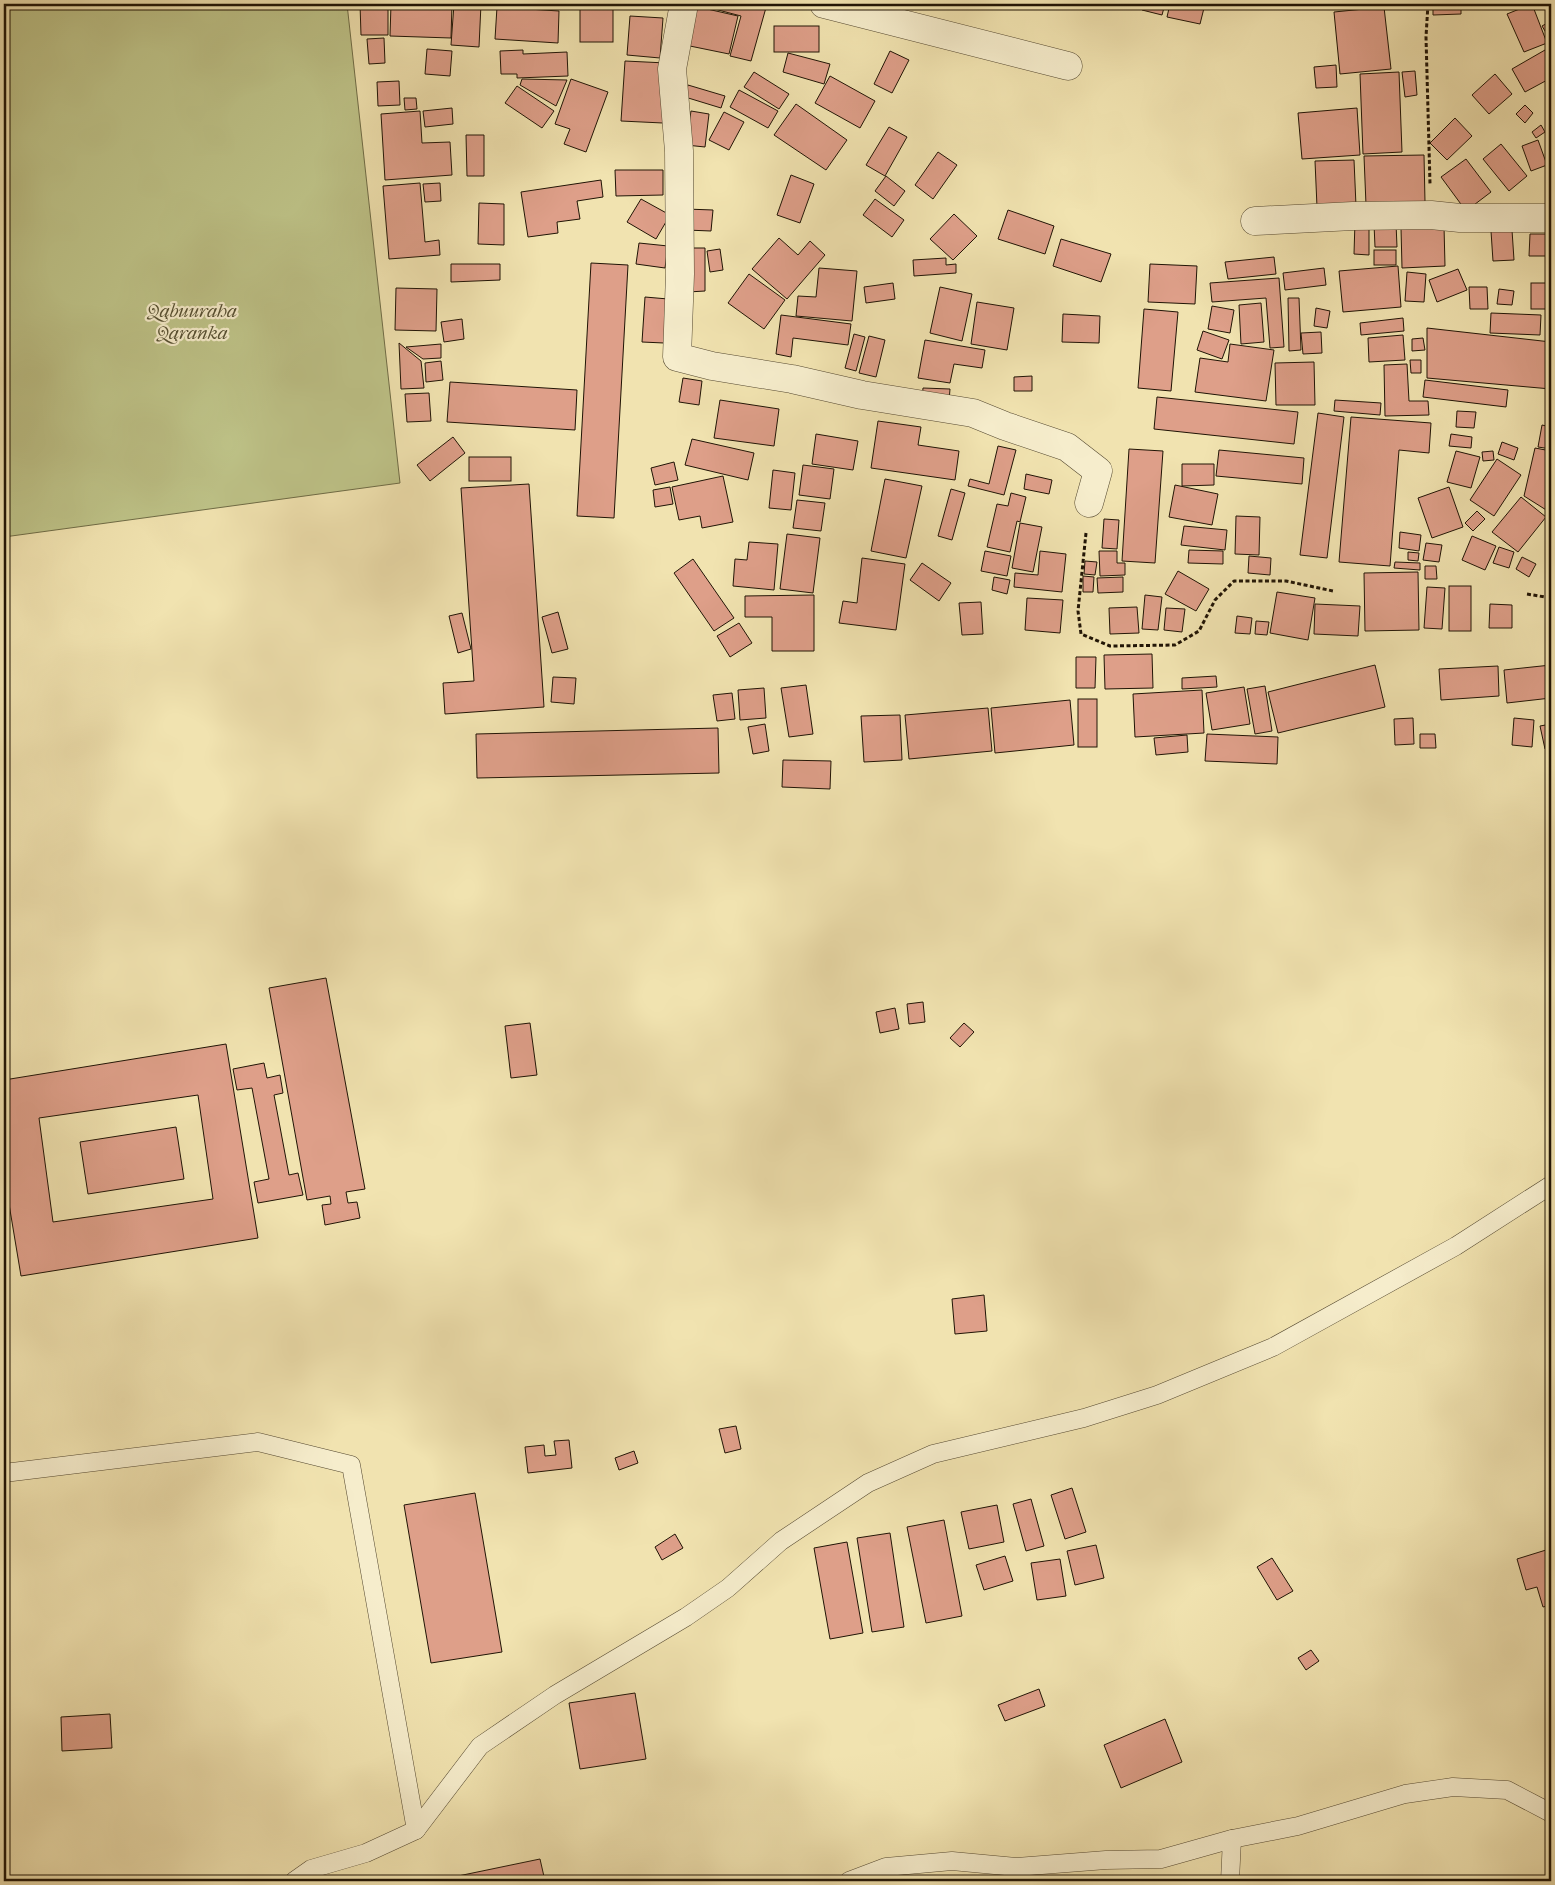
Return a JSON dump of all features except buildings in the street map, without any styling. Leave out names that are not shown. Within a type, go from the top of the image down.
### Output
[{"type":"street","points":[[684,4],[672,69],[679,151],[680,274],[678,357],[712,366],[792,379],[862,395],[973,413],[1067,447],[1098,471],[1089,503]]},
{"type":"street","points":[[824,4],[1068,66]]},
{"type":"street","points":[[1255,221],[1353,216],[1431,215],[1460,218],[1551,218]]},
{"type":"lane","points":[[294,1881],[311,1869],[366,1853],[416,1830],[480,1746],[555,1696],[722,1593],[781,1541],[868,1483],[932,1454],[1084,1418],[1157,1394],[1273,1347],[1456,1246],[1551,1185]]},
{"type":"lane","points":[[4,1473],[258,1442],[351,1465],[416,1830]]},
{"type":"lane","points":[[849,1881],[886,1867],[952,1861],[1016,1867],[1106,1860],[1160,1859],[1232,1839],[1298,1826],[1405,1794],[1453,1787],[1507,1790],[1551,1813]]},
{"type":"lane","points":[[1230,1881],[1232,1839]]},
{"type":"path","points":[[1428,4],[1426,37],[1431,215]]},
{"type":"path","points":[[1089,503],[1078,611],[1081,634],[1110,646],[1175,645],[1199,632],[1215,600],[1234,581],[1286,581],[1333,591]]},
{"type":"path","points":[[1527,594],[1551,598]]},
{"type":"green space","name":"Qabuuraha Qaranka","points":[[4,4],[347,4],[400,483],[4,537]]}]
